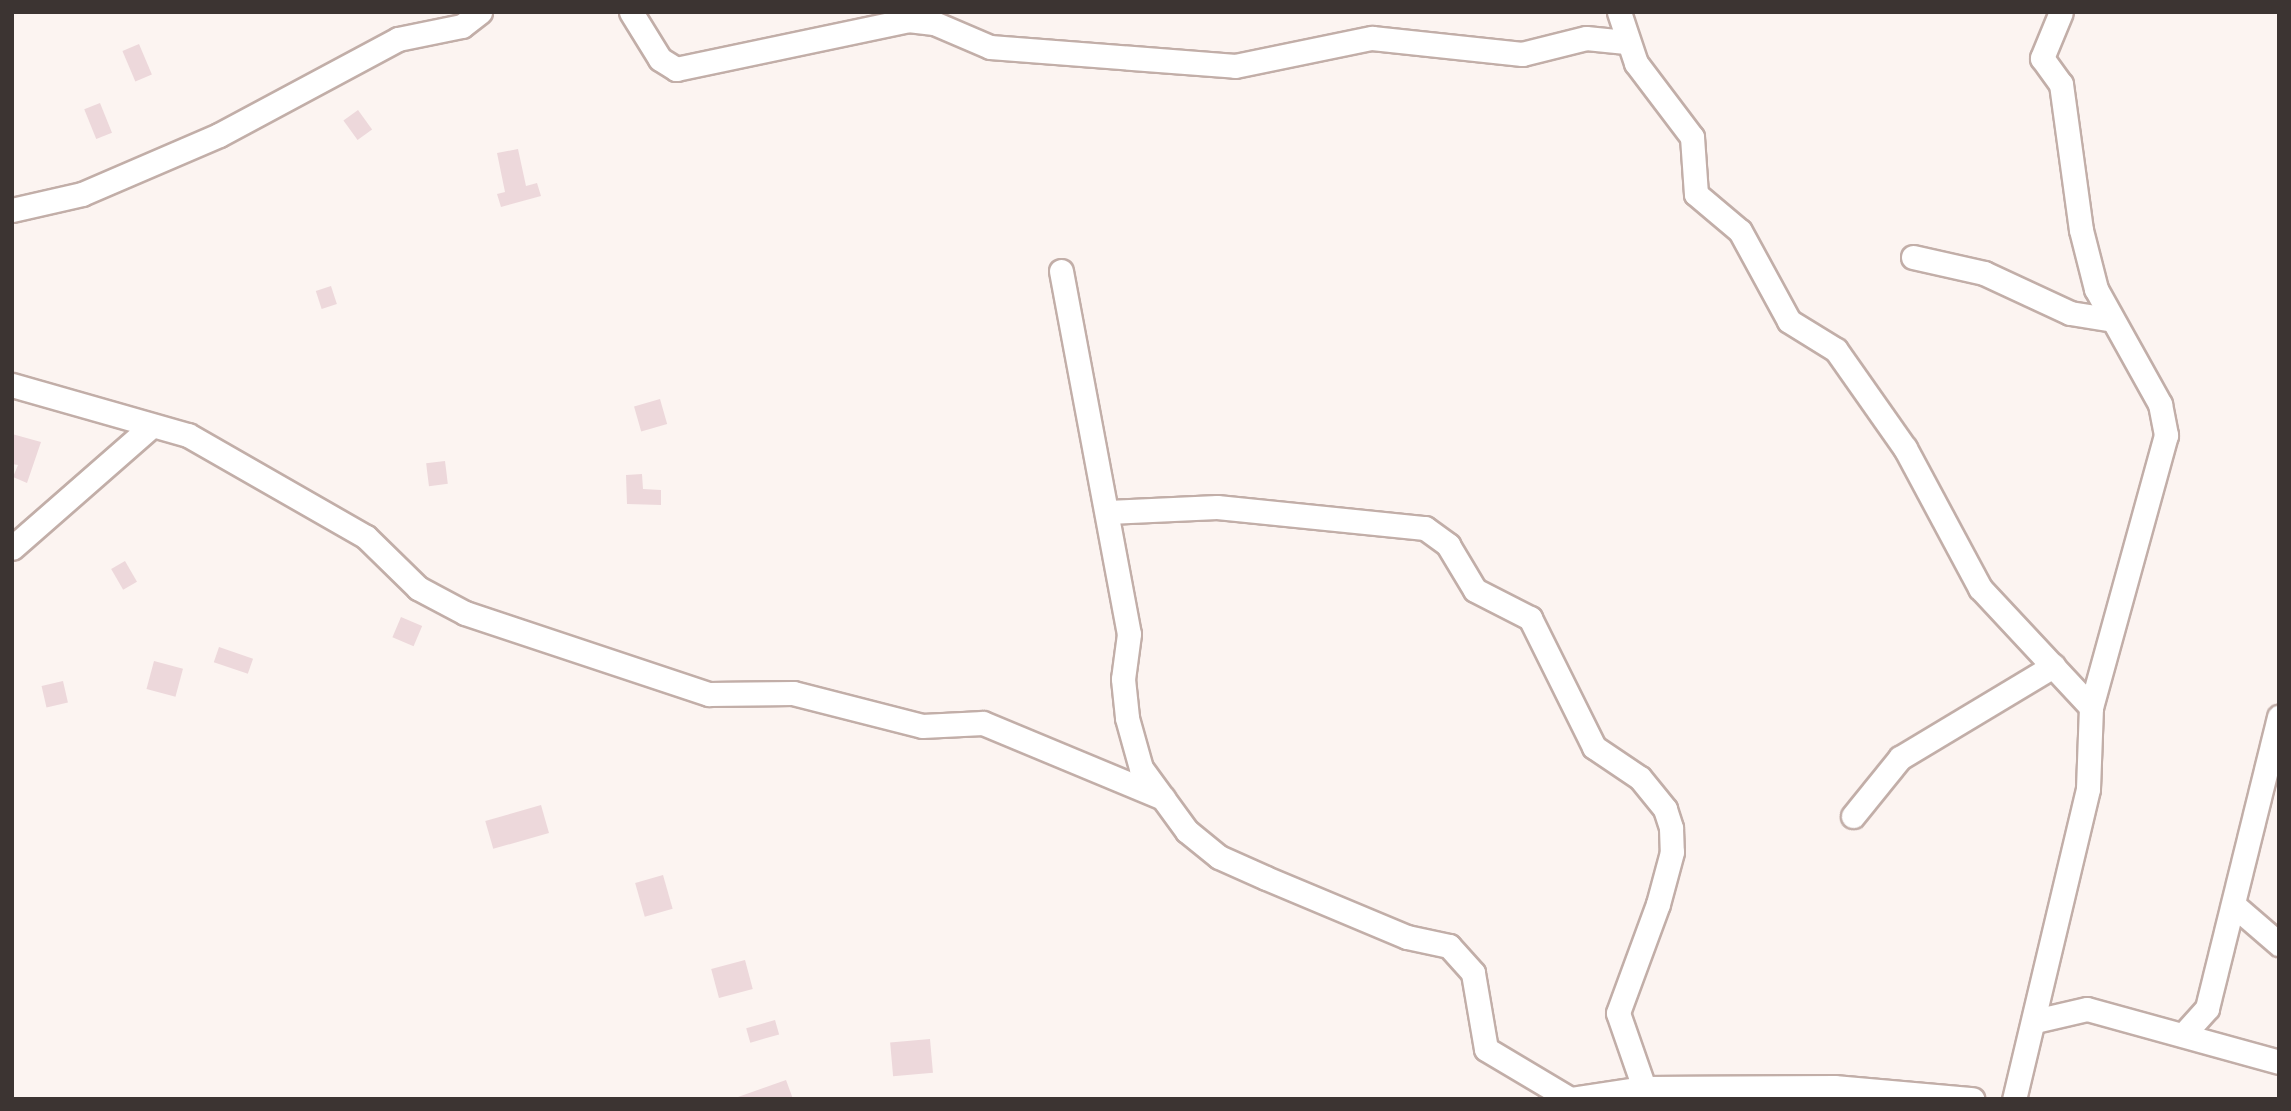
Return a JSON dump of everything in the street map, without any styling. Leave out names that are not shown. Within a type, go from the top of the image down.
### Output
[{"type":"street","points":[[12,209],[82,194],[219,135],[398,39],[462,26],[480,12]]},
{"type":"street","points":[[631,12],[660,59],[676,69],[908,20],[934,23],[990,47],[1235,66],[1372,38],[1522,54],[1586,38],[1626,42]]},
{"type":"street","points":[[1619,12],[1626,42],[1692,137],[1696,194],[1740,231],[1789,321],[1836,350],[1905,448],[1980,588],[2091,707]]},
{"type":"street","points":[[2014,1099],[2035,1021],[2088,789],[2091,707],[2166,435],[2160,404],[2109,318],[2081,230],[2061,84],[2042,58],[2061,12]]},
{"type":"street","points":[[1913,257],[1984,273],[2070,313],[2109,318]]},
{"type":"street","points":[[1060,271],[1108,512],[1129,634],[1123,679],[1127,718],[1140,768],[1187,831],[1219,857],[1465,957],[1479,994],[1486,1049],[1499,1062],[1570,1098],[1834,1087],[1972,1099]]},
{"type":"street","points":[[12,385],[150,427],[188,435],[366,537],[418,588],[465,613],[709,694],[793,693],[922,726],[983,723],[1166,800]]},
{"type":"street","points":[[12,548],[150,427]]},
{"type":"street","points":[[1108,512],[1216,507],[1425,528],[1448,545],[1475,590],[1530,618],[1594,747],[1640,778],[1665,809],[1671,828],[1672,852],[1658,904],[1618,1013],[1646,1094]]},
{"type":"street","points":[[1853,816],[1900,758],[2053,666]]},
{"type":"street","points":[[2183,1035],[2207,1008],[2236,907],[2279,716]]},
{"type":"street","points":[[2236,907],[2279,944]]},
{"type":"street","points":[[2035,1021],[2087,1009],[2279,1062]]},
{"type":"building","points":[[139,44],[152,74],[135,81],[122,51]]},
{"type":"building","points":[[100,103],[112,133],[96,139],[84,109]]},
{"type":"building","points":[[358,110],[372,129],[358,140],[343,121]]},
{"type":"building","points":[[518,149],[526,186],[537,183],[541,196],[501,207],[497,194],[505,192],[497,153]]},
{"type":"building","points":[[331,286],[337,304],[322,309],[316,291]]},
{"type":"building","points":[[660,399],[667,424],[641,431],[634,406]]},
{"type":"building","points":[[12,434],[41,442],[27,483],[13,477],[18,465],[12,464]]},
{"type":"building","points":[[445,461],[448,484],[429,486],[426,463]]},
{"type":"building","points":[[642,474],[643,489],[661,490],[661,505],[627,504],[626,475]]},
{"type":"building","points":[[125,561],[137,582],[123,590],[111,569]]},
{"type":"building","points":[[401,617],[422,626],[414,646],[392,637]]},
{"type":"building","points":[[219,647],[253,659],[248,674],[214,662]]},
{"type":"building","points":[[154,661],[183,669],[175,697],[146,689]]},
{"type":"building","points":[[63,681],[68,702],[47,707],[42,686]]},
{"type":"building","points":[[541,805],[549,833],[493,849],[485,821]]},
{"type":"building","points":[[663,875],[673,909],[645,917],[635,883]]},
{"type":"building","points":[[745,960],[753,989],[719,998],[711,969]]},
{"type":"building","points":[[775,1020],[779,1034],[750,1043],[746,1028]]},
{"type":"building","points":[[930,1039],[933,1073],[893,1076],[890,1042]]},
{"type":"building","points":[[786,1080],[793,1099],[738,1097]]}]
